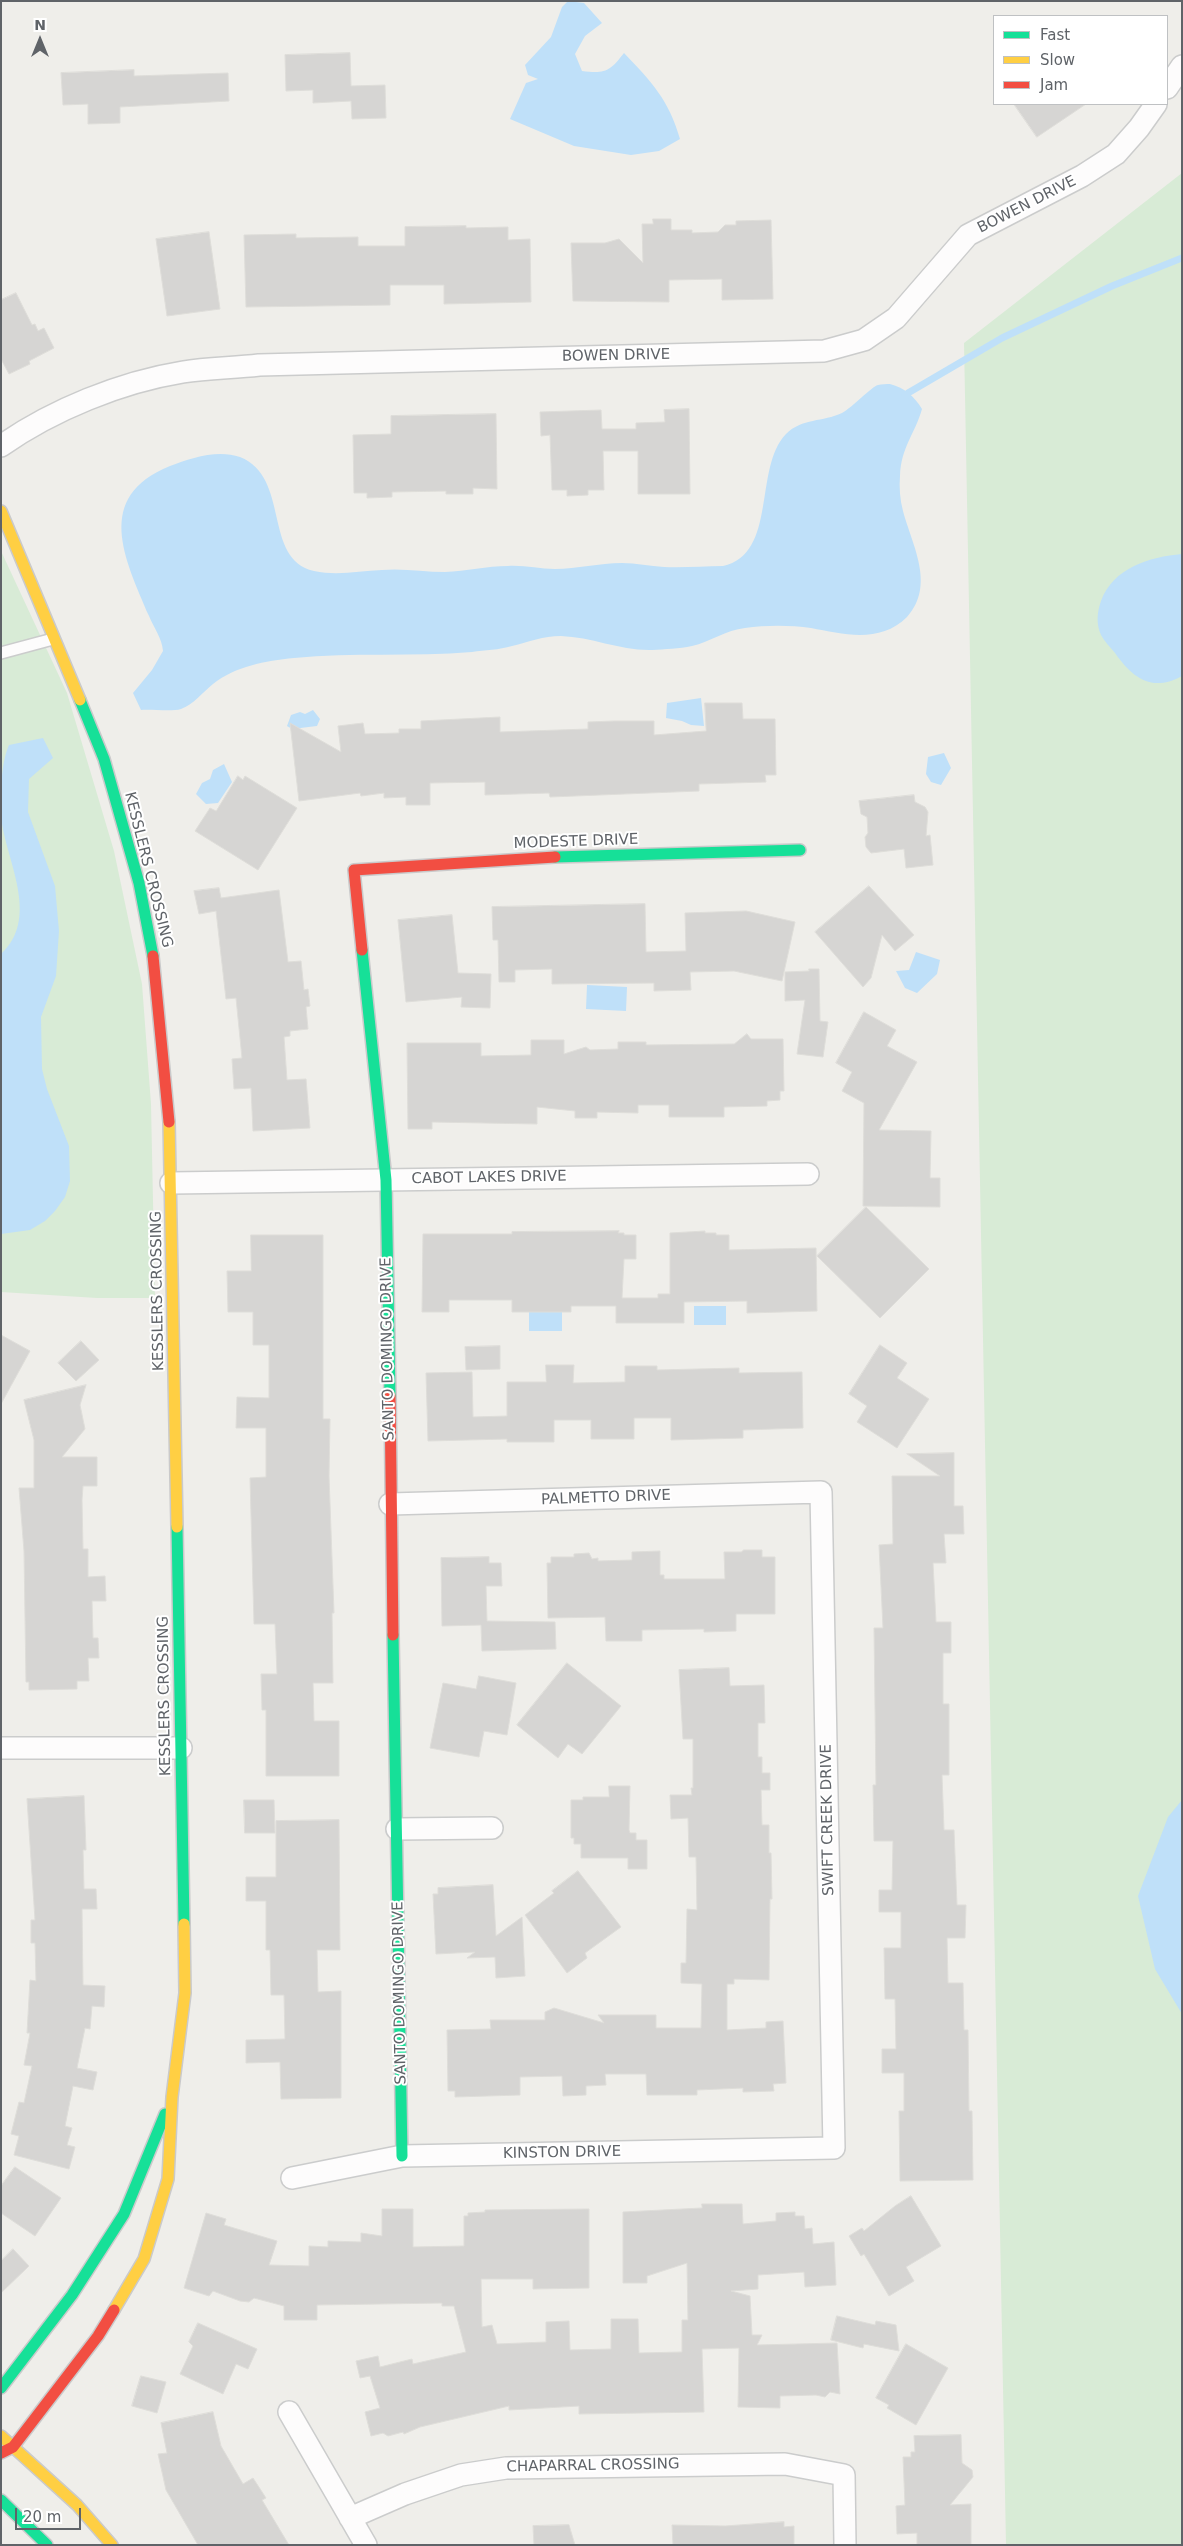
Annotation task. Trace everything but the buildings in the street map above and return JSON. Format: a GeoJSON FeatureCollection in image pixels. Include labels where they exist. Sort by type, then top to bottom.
{"type":"FeatureCollection","features":[{"type":"Feature","properties":{"kind":"street"},"geometry":{"type":"LineString","coordinates":[[1168,87],[1182,66]]}},
{"type":"Feature","properties":{"kind":"street","name":"BOWEN DRIVE"},"geometry":{"type":"LineString","coordinates":[[1,446],[24,430],[99,394],[182,372],[259,365],[824,351],[864,340],[896,318],[968,235],[1082,176],[1116,154],[1139,128],[1155,105]]}},
{"type":"Feature","properties":{"kind":"street","name":"KESSLERS CROSSING"},"geometry":{"type":"LineString","coordinates":[[1,511],[104,759],[139,883],[155,964],[168,1098],[171,1184],[184,1992],[172,2097],[168,2179],[144,2259],[98,2336],[13,2447],[1,2453]]}},
{"type":"Feature","properties":{"kind":"street","name":"MODESTE DRIVE"},"geometry":{"type":"LineString","coordinates":[[354,870],[504,859],[800,850]]}},
{"type":"Feature","properties":{"kind":"street","name":"SANTO DOMINGO DRIVE"},"geometry":{"type":"LineString","coordinates":[[354,870],[386,1180],[402,2156]]}},
{"type":"Feature","properties":{"kind":"street","name":"CABOT LAKES DRIVE"},"geometry":{"type":"LineString","coordinates":[[171,1184],[808,1174]]}},
{"type":"Feature","properties":{"kind":"street","name":"PALMETTO DRIVE"},"geometry":{"type":"LineString","coordinates":[[390,1504],[821,1492]]}},
{"type":"Feature","properties":{"kind":"street","name":"SWIFT CREEK DRIVE"},"geometry":{"type":"LineString","coordinates":[[821,1492],[834,2148]]}},
{"type":"Feature","properties":{"kind":"street"},"geometry":{"type":"LineString","coordinates":[[1,1748],[181,1748]]}},
{"type":"Feature","properties":{"kind":"street"},"geometry":{"type":"LineString","coordinates":[[397,1829],[492,1828]]}},
{"type":"Feature","properties":{"kind":"street","name":"KESSLERS CROSSING"},"geometry":{"type":"LineString","coordinates":[[1,2388],[72,2295],[124,2214],[172,2097]]}},
{"type":"Feature","properties":{"kind":"street","name":"KINSTON DRIVE"},"geometry":{"type":"LineString","coordinates":[[292,2178],[402,2156],[834,2148]]}},
{"type":"Feature","properties":{"kind":"street"},"geometry":{"type":"LineString","coordinates":[[289,2412],[366,2545]]}},
{"type":"Feature","properties":{"kind":"street"},"geometry":{"type":"LineString","coordinates":[[1,2436],[77,2505],[112,2545]]}},
{"type":"Feature","properties":{"kind":"street","name":"CHAPARRAL CROSSING"},"geometry":{"type":"LineString","coordinates":[[350,2518],[405,2494],[453,2478],[506,2468],[786,2464],[844,2475],[845,2545]]}},
{"type":"Feature","properties":{"kind":"street"},"geometry":{"type":"LineString","coordinates":[[1,2500],[47,2545]]}},
{"type":"Feature","properties":{"kind":"lane"},"geometry":{"type":"LineString","coordinates":[[1,653],[53,639]]}},
{"type":"Feature","properties":{"kind":"green space"},"geometry":{"type":"Polygon","coordinates":[[[1182,173],[1182,2545],[1006,2545],[964,343],[1182,173]]]}},
{"type":"Feature","properties":{"kind":"green space"},"geometry":{"type":"Polygon","coordinates":[[[1,551],[67,693],[114,851],[142,984],[151,1104],[155,1298],[97,1298],[1,1292],[1,551]]]}},
{"type":"Feature","properties":{"kind":"water"},"geometry":{"type":"Polygon","coordinates":[[[568,1],[584,3],[602,23],[585,36],[575,54],[582,71],[597,72],[607,70],[624,53],[643,73],[665,102],[676,125],[680,139],[659,151],[631,155],[574,146],[510,119],[526,83],[538,79],[528,75],[525,65],[551,37],[562,7],[568,1]]]}},
{"type":"Feature","properties":{"kind":"water"},"geometry":{"type":"Polygon","coordinates":[[[890,384],[909,393],[922,409],[903,457],[900,485],[902,507],[916,551],[921,578],[920,592],[916,605],[907,617],[885,631],[861,635],[803,627],[761,626],[731,631],[692,646],[652,650],[640,650],[573,637],[554,636],[502,648],[472,652],[316,656],[283,659],[251,665],[222,678],[190,705],[177,710],[141,710],[133,693],[152,670],[163,651],[159,637],[131,573],[122,531],[123,512],[131,494],[146,479],[170,466],[204,455],[223,454],[240,457],[256,467],[266,482],[281,535],[288,551],[298,563],[314,571],[340,573],[398,569],[445,572],[500,566],[555,569],[622,563],[659,567],[723,566],[740,558],[751,545],[763,508],[770,467],[776,449],[786,434],[799,425],[842,413],[878,385],[890,384]]]}},
{"type":"Feature","properties":{"kind":"water"},"geometry":{"type":"Polygon","coordinates":[[[1182,554],[1182,676],[1171,681],[1152,683],[1143,680],[1128,669],[1104,640],[1098,627],[1099,609],[1107,590],[1123,572],[1145,561],[1182,554]]]}},
{"type":"Feature","properties":{"kind":"water"},"geometry":{"type":"Polygon","coordinates":[[[701,698],[704,726],[691,725],[666,718],[667,703],[701,698]]]}},
{"type":"Feature","properties":{"kind":"water"},"geometry":{"type":"Polygon","coordinates":[[[313,710],[320,719],[317,726],[292,729],[287,726],[291,715],[300,712],[305,714],[313,710]]]}},
{"type":"Feature","properties":{"kind":"water"},"geometry":{"type":"Polygon","coordinates":[[[43,738],[53,758],[29,779],[28,812],[55,886],[59,931],[56,976],[41,1017],[42,1069],[47,1089],[69,1146],[70,1181],[65,1197],[45,1221],[30,1230],[1,1234],[1,954],[12,940],[18,925],[20,909],[15,874],[2,824],[1,784],[9,745],[43,738]]]}},
{"type":"Feature","properties":{"kind":"water"},"geometry":{"type":"Polygon","coordinates":[[[944,753],[951,768],[941,785],[931,782],[926,774],[928,757],[944,753]]]}},
{"type":"Feature","properties":{"kind":"water"},"geometry":{"type":"Polygon","coordinates":[[[224,764],[232,782],[218,803],[206,804],[196,794],[202,783],[210,779],[213,770],[224,764]]]}},
{"type":"Feature","properties":{"kind":"water"},"geometry":{"type":"Polygon","coordinates":[[[916,952],[940,960],[937,974],[917,993],[905,988],[896,971],[909,970],[916,952]]]}},
{"type":"Feature","properties":{"kind":"water"},"geometry":{"type":"Polygon","coordinates":[[[587,985],[627,987],[626,1011],[586,1009],[587,985]]]}},
{"type":"Feature","properties":{"kind":"water"},"geometry":{"type":"Polygon","coordinates":[[[694,1306],[726,1306],[726,1325],[694,1325],[694,1306]]]}},
{"type":"Feature","properties":{"kind":"water"},"geometry":{"type":"Polygon","coordinates":[[[529,1312],[562,1312],[562,1331],[529,1331],[529,1312]]]}},
{"type":"Feature","properties":{"kind":"water"},"geometry":{"type":"Polygon","coordinates":[[[1182,1800],[1182,2014],[1155,1969],[1138,1896],[1168,1817],[1182,1800]]]}},
{"type":"Feature","properties":{"kind":"waterway"},"geometry":{"type":"LineString","coordinates":[[902,400],[908,393],[1002,338],[1112,286],[1182,258]]}},
{"type":"Feature","properties":{"kind":"traffic: fast"},"geometry":{"type":"LineString","coordinates":[[80,700],[104,759],[139,883],[153,956]]}},
{"type":"Feature","properties":{"kind":"traffic: fast"},"geometry":{"type":"LineString","coordinates":[[555,857],[800,850]]}},
{"type":"Feature","properties":{"kind":"traffic: fast"},"geometry":{"type":"LineString","coordinates":[[362,950],[386,1180],[390,1396]]}},
{"type":"Feature","properties":{"kind":"traffic: fast"},"geometry":{"type":"LineString","coordinates":[[177,1527],[184,1924]]}},
{"type":"Feature","properties":{"kind":"traffic: fast"},"geometry":{"type":"LineString","coordinates":[[393,1635],[402,2156]]}},
{"type":"Feature","properties":{"kind":"traffic: fast"},"geometry":{"type":"LineString","coordinates":[[1,2388],[72,2295],[124,2214],[165,2114]]}},
{"type":"Feature","properties":{"kind":"traffic: fast"},"geometry":{"type":"LineString","coordinates":[[1,2500],[47,2545]]}},
{"type":"Feature","properties":{"kind":"traffic: slow"},"geometry":{"type":"LineString","coordinates":[[1,511],[80,700]]}},
{"type":"Feature","properties":{"kind":"traffic: slow"},"geometry":{"type":"LineString","coordinates":[[169,1122],[177,1527]]}},
{"type":"Feature","properties":{"kind":"traffic: slow"},"geometry":{"type":"LineString","coordinates":[[114,2310],[144,2259],[168,2179],[172,2097],[185,1993],[184,1924]]}},
{"type":"Feature","properties":{"kind":"traffic: slow"},"geometry":{"type":"LineString","coordinates":[[1,2436],[77,2505],[112,2545]]}},
{"type":"Feature","properties":{"kind":"traffic: jam"},"geometry":{"type":"LineString","coordinates":[[362,950],[354,870],[555,857]]}},
{"type":"Feature","properties":{"kind":"traffic: jam"},"geometry":{"type":"LineString","coordinates":[[153,956],[169,1122]]}},
{"type":"Feature","properties":{"kind":"traffic: jam"},"geometry":{"type":"LineString","coordinates":[[390,1396],[393,1635]]}},
{"type":"Feature","properties":{"kind":"traffic: jam"},"geometry":{"type":"LineString","coordinates":[[1,2453],[13,2447],[98,2336],[114,2310]]}}]}
